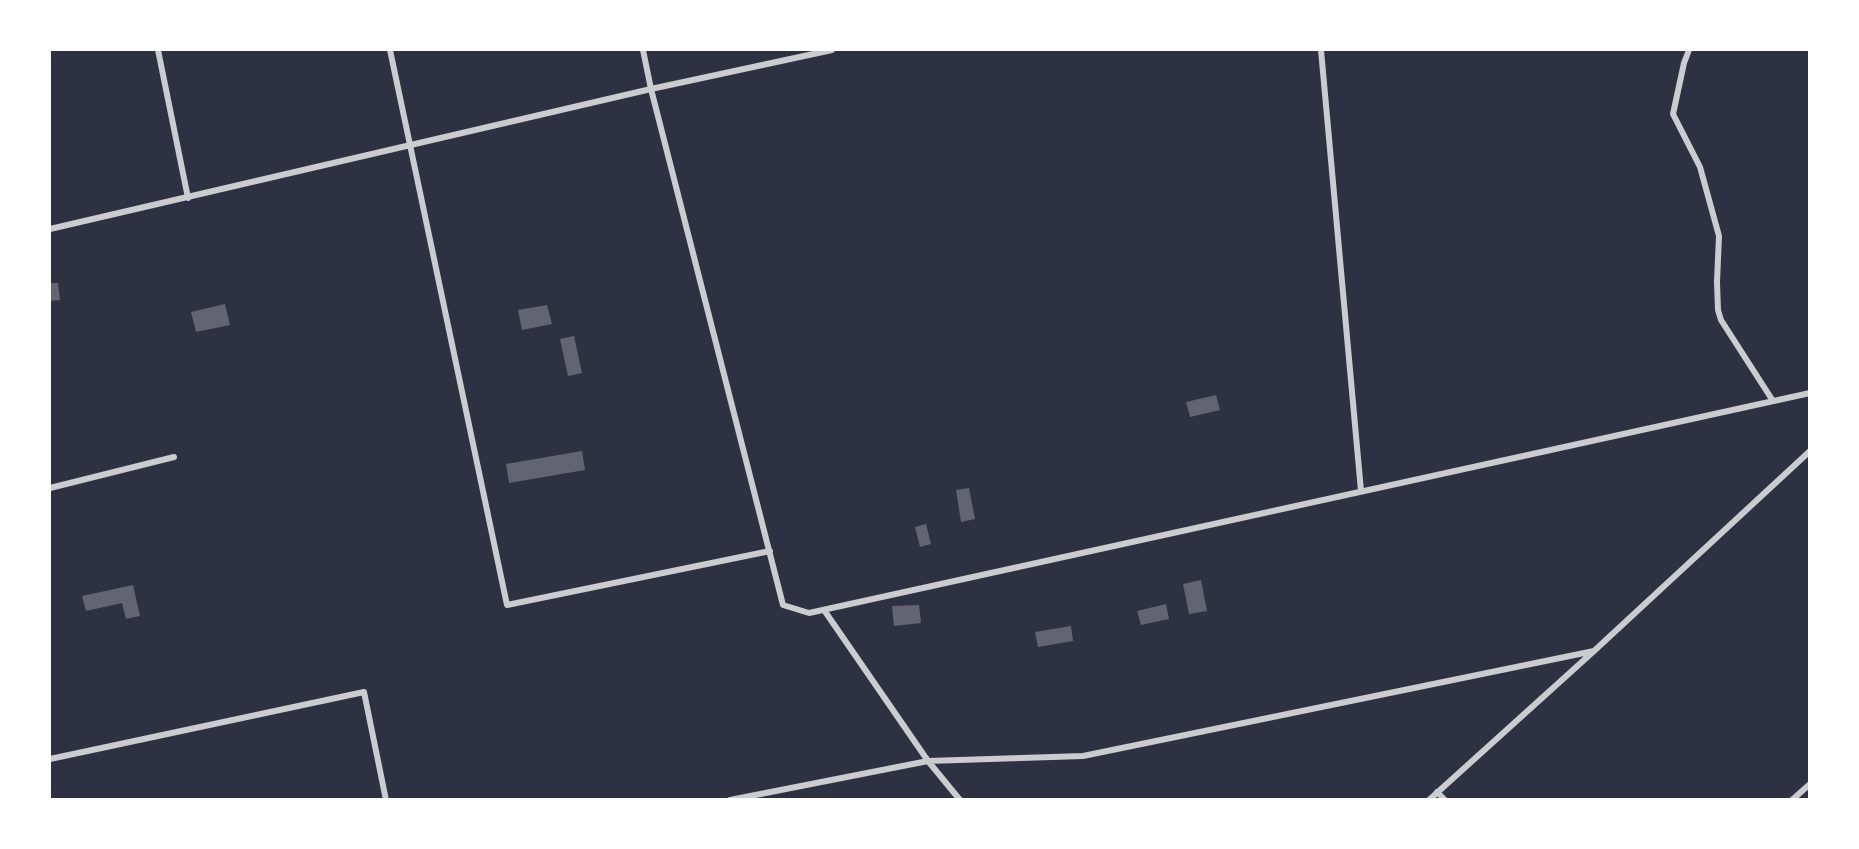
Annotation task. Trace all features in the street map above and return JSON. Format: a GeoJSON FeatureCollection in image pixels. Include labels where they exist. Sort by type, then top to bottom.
{"type":"FeatureCollection","features":[{"type":"Feature","properties":{"kind":"street"},"geometry":{"type":"LineString","coordinates":[[158,50],[188,198]]}},
{"type":"Feature","properties":{"kind":"street"},"geometry":{"type":"LineString","coordinates":[[390,50],[507,605],[770,551]]}},
{"type":"Feature","properties":{"kind":"street"},"geometry":{"type":"LineString","coordinates":[[642,50],[783,605],[809,613],[1809,393]]}},
{"type":"Feature","properties":{"kind":"street"},"geometry":{"type":"LineString","coordinates":[[50,229],[651,89],[832,50]]}},
{"type":"Feature","properties":{"kind":"street"},"geometry":{"type":"LineString","coordinates":[[1321,50],[1361,491]]}},
{"type":"Feature","properties":{"kind":"street"},"geometry":{"type":"LineString","coordinates":[[1689,50],[1673,114],[1700,167],[1719,236],[1718,310],[1721,320],[1773,401]]}},
{"type":"Feature","properties":{"kind":"street"},"geometry":{"type":"LineString","coordinates":[[1429,800],[1594,651],[1809,451]]}},
{"type":"Feature","properties":{"kind":"street"},"geometry":{"type":"LineString","coordinates":[[50,488],[174,457]]}},
{"type":"Feature","properties":{"kind":"street"},"geometry":{"type":"LineString","coordinates":[[824,610],[928,761],[960,800]]}},
{"type":"Feature","properties":{"kind":"street"},"geometry":{"type":"LineString","coordinates":[[730,800],[928,761],[1083,756],[1594,651]]}},
{"type":"Feature","properties":{"kind":"street"},"geometry":{"type":"LineString","coordinates":[[50,759],[364,692],[386,800]]}},
{"type":"Feature","properties":{"kind":"street"},"geometry":{"type":"LineString","coordinates":[[1792,800],[1809,784]]}},
{"type":"Feature","properties":{"kind":"street"},"geometry":{"type":"LineString","coordinates":[[1437,792],[1444,800]]}},
{"type":"Feature","properties":{"kind":"building"},"geometry":{"type":"Polygon","coordinates":[[[50,283],[58,283],[60,300],[50,301],[50,283]]]}},
{"type":"Feature","properties":{"kind":"building"},"geometry":{"type":"Polygon","coordinates":[[[225,304],[230,325],[196,332],[191,312],[225,304]]]}},
{"type":"Feature","properties":{"kind":"building"},"geometry":{"type":"Polygon","coordinates":[[[547,305],[552,324],[522,330],[518,310],[547,305]]]}},
{"type":"Feature","properties":{"kind":"building"},"geometry":{"type":"Polygon","coordinates":[[[574,336],[582,373],[568,376],[560,339],[574,336]]]}},
{"type":"Feature","properties":{"kind":"building"},"geometry":{"type":"Polygon","coordinates":[[[1216,395],[1220,410],[1190,417],[1186,402],[1216,395]]]}},
{"type":"Feature","properties":{"kind":"building"},"geometry":{"type":"Polygon","coordinates":[[[582,451],[585,470],[509,483],[506,464],[582,451]]]}},
{"type":"Feature","properties":{"kind":"building"},"geometry":{"type":"Polygon","coordinates":[[[969,488],[975,519],[961,522],[956,490],[969,488]]]}},
{"type":"Feature","properties":{"kind":"building"},"geometry":{"type":"Polygon","coordinates":[[[926,524],[931,544],[920,547],[915,527],[926,524]]]}},
{"type":"Feature","properties":{"kind":"building"},"geometry":{"type":"Polygon","coordinates":[[[1201,580],[1207,611],[1189,614],[1183,584],[1201,580]]]}},
{"type":"Feature","properties":{"kind":"building"},"geometry":{"type":"Polygon","coordinates":[[[133,585],[140,616],[126,619],[122,603],[86,611],[82,596],[133,585]]]}},
{"type":"Feature","properties":{"kind":"building"},"geometry":{"type":"Polygon","coordinates":[[[1166,604],[1169,619],[1141,625],[1137,611],[1166,604]]]}},
{"type":"Feature","properties":{"kind":"building"},"geometry":{"type":"Polygon","coordinates":[[[919,605],[921,623],[894,626],[892,606],[919,605]]]}},
{"type":"Feature","properties":{"kind":"building"},"geometry":{"type":"Polygon","coordinates":[[[1071,626],[1073,641],[1038,647],[1035,632],[1071,626]]]}}]}
